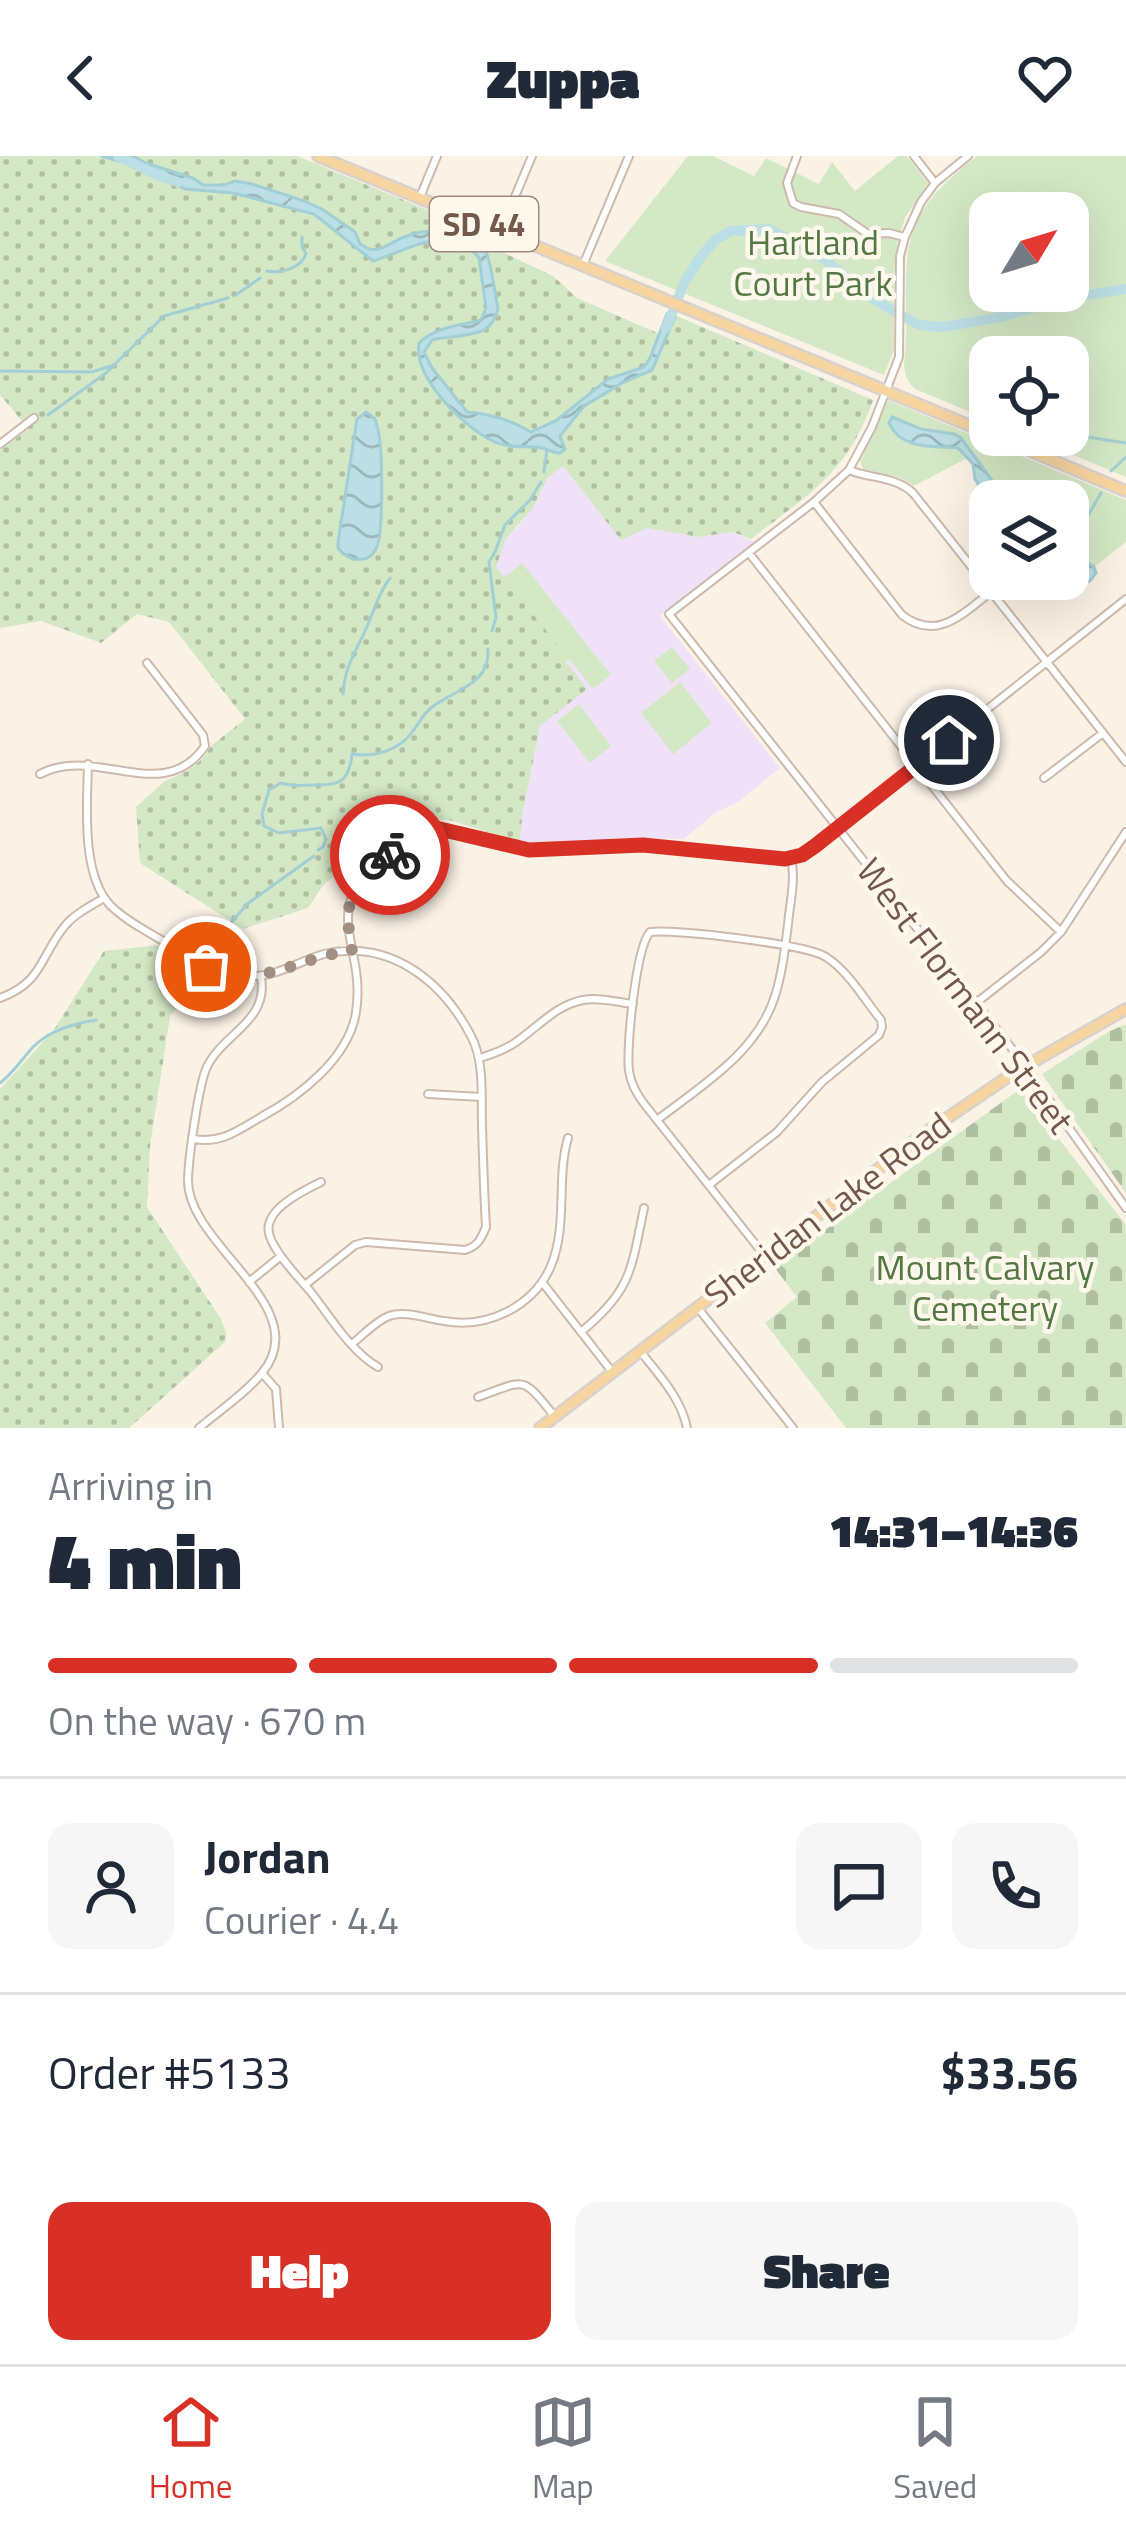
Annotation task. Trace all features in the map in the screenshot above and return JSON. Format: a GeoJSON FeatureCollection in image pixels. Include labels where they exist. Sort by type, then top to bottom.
{"type":"FeatureCollection","features":[{"type":"Feature","properties":{"kind":"main road","name":"SD 44"},"geometry":{"type":"LineString","coordinates":[[317,156],[337,160],[969,426]]}},
{"type":"Feature","properties":{"kind":"main road","name":"SD 44"},"geometry":{"type":"LineString","coordinates":[[1042,456],[1126,491]]}},
{"type":"Feature","properties":{"kind":"main road","name":"Sheridan Lake Road"},"geometry":{"type":"LineString","coordinates":[[540,1428],[925,1133],[1025,1066],[1126,1009]]}},
{"type":"Feature","properties":{"kind":"street"},"geometry":{"type":"LineString","coordinates":[[419,198],[436,156]]}},
{"type":"Feature","properties":{"kind":"street"},"geometry":{"type":"LineString","coordinates":[[501,231],[532,156]]}},
{"type":"Feature","properties":{"kind":"street"},"geometry":{"type":"LineString","coordinates":[[583,265],[629,156]]}},
{"type":"Feature","properties":{"kind":"street"},"geometry":{"type":"LineString","coordinates":[[797,156],[787,183],[794,203],[838,214],[868,234],[904,237]]}},
{"type":"Feature","properties":{"kind":"street"},"geometry":{"type":"LineString","coordinates":[[914,156],[935,183]]}},
{"type":"Feature","properties":{"kind":"street"},"geometry":{"type":"LineString","coordinates":[[968,156],[935,183],[904,237],[899,357],[866,442],[849,470],[748,553],[1007,881],[1060,932]]}},
{"type":"Feature","properties":{"kind":"street"},"geometry":{"type":"LineString","coordinates":[[0,444],[34,418]]}},
{"type":"Feature","properties":{"kind":"street"},"geometry":{"type":"LineString","coordinates":[[849,470],[904,484],[969,564]]}},
{"type":"Feature","properties":{"kind":"street"},"geometry":{"type":"LineString","coordinates":[[814,502],[902,615],[914,623],[939,626],[980,600]]}},
{"type":"Feature","properties":{"kind":"street","name":"West Flormann Street"},"geometry":{"type":"LineString","coordinates":[[748,553],[669,614],[1025,1066],[1126,1208]]}},
{"type":"Feature","properties":{"kind":"street"},"geometry":{"type":"LineString","coordinates":[[194,1139],[221,1140],[280,1107],[334,1058],[356,1012],[347,917],[351,898],[368,871],[421,836],[440,829],[529,850],[643,845],[791,858],[838,828],[1126,599]]}},
{"type":"Feature","properties":{"kind":"street"},"geometry":{"type":"LineString","coordinates":[[997,600],[1126,762]]}},
{"type":"Feature","properties":{"kind":"street"},"geometry":{"type":"LineString","coordinates":[[40,774],[59,766],[88,764],[142,775],[167,773],[200,753],[205,746],[202,733],[147,663]]}},
{"type":"Feature","properties":{"kind":"street"},"geometry":{"type":"LineString","coordinates":[[1044,778],[1103,733]]}},
{"type":"Feature","properties":{"kind":"street"},"geometry":{"type":"LineString","coordinates":[[88,764],[89,852],[96,883],[124,917],[223,973],[261,976],[326,954],[352,951],[392,957],[421,973],[472,1038],[481,1097],[486,1227],[474,1248],[366,1242],[355,1245],[305,1285]]}},
{"type":"Feature","properties":{"kind":"street"},"geometry":{"type":"LineString","coordinates":[[976,1003],[1060,932],[1126,832]]}},
{"type":"Feature","properties":{"kind":"street"},"geometry":{"type":"LineString","coordinates":[[657,1120],[730,1062],[753,1037],[773,1000],[785,945],[794,872],[791,858]]}},
{"type":"Feature","properties":{"kind":"street"},"geometry":{"type":"LineString","coordinates":[[0,998],[33,978],[62,928],[104,898]]}},
{"type":"Feature","properties":{"kind":"street"},"geometry":{"type":"LineString","coordinates":[[709,1185],[776,1132],[822,1082],[879,1036],[881,1020],[839,967],[817,952],[650,932],[642,942],[633,1004],[628,1070],[636,1093],[764,1256]]}},
{"type":"Feature","properties":{"kind":"street"},"geometry":{"type":"LineString","coordinates":[[199,1428],[262,1373],[273,1348],[268,1309],[199,1220],[190,1202],[188,1180],[208,1065],[256,1012],[263,990],[261,976]]}},
{"type":"Feature","properties":{"kind":"street"},"geometry":{"type":"LineString","coordinates":[[478,1058],[514,1044],[571,1003],[596,999],[633,1004]]}},
{"type":"Feature","properties":{"kind":"street"},"geometry":{"type":"LineString","coordinates":[[428,1094],[481,1097]]}},
{"type":"Feature","properties":{"kind":"street"},"geometry":{"type":"LineString","coordinates":[[352,1343],[388,1316],[476,1323],[508,1312],[526,1299],[542,1282],[556,1250],[562,1157],[568,1138]]}},
{"type":"Feature","properties":{"kind":"street"},"geometry":{"type":"LineString","coordinates":[[321,1182],[274,1214],[268,1233],[281,1256],[352,1343],[378,1367]]}},
{"type":"Feature","properties":{"kind":"street"},"geometry":{"type":"LineString","coordinates":[[581,1331],[623,1288],[644,1208]]}},
{"type":"Feature","properties":{"kind":"street"},"geometry":{"type":"LineString","coordinates":[[249,1282],[281,1256]]}},
{"type":"Feature","properties":{"kind":"street"},"geometry":{"type":"LineString","coordinates":[[542,1282],[613,1372]]}},
{"type":"Feature","properties":{"kind":"street"},"geometry":{"type":"LineString","coordinates":[[698,1307],[793,1428]]}},
{"type":"Feature","properties":{"kind":"street"},"geometry":{"type":"LineString","coordinates":[[640,1351],[674,1394],[687,1428]]}},
{"type":"Feature","properties":{"kind":"street"},"geometry":{"type":"LineString","coordinates":[[262,1373],[276,1389],[279,1428]]}},
{"type":"Feature","properties":{"kind":"street"},"geometry":{"type":"LineString","coordinates":[[478,1397],[511,1383],[526,1385],[555,1417]]}},
{"type":"Feature","properties":{"kind":"shaded area"},"geometry":{"type":"Polygon","coordinates":[[[563,465],[621,540],[647,528],[699,537],[733,532],[754,542],[660,616],[780,768],[684,839],[520,842],[540,726],[569,658],[495,567],[505,540],[523,521],[547,478],[563,465]]]}},
{"type":"Feature","properties":{"kind":"green space"},"geometry":{"type":"Polygon","coordinates":[[[0,156],[297,156],[486,234],[483,243],[553,276],[577,298],[662,335],[672,314],[873,400],[839,464],[751,539],[733,532],[699,537],[647,528],[621,540],[563,466],[547,478],[533,508],[505,540],[496,567],[570,659],[566,662],[587,689],[540,726],[520,842],[449,820],[415,825],[382,840],[324,884],[308,908],[243,929],[140,863],[136,807],[165,781],[202,759],[245,719],[169,622],[137,614],[101,643],[41,621],[0,628],[0,450],[29,429],[0,395],[0,156]]]}},
{"type":"Feature","properties":{"kind":"green space","name":"Hartland Court Park"},"geometry":{"type":"Polygon","coordinates":[[[688,156],[713,156],[754,176],[766,158],[819,184],[832,162],[855,191],[898,156],[907,156],[928,183],[905,218],[898,240],[894,350],[884,375],[605,261],[688,156]]]}},
{"type":"Feature","properties":{"kind":"green space"},"geometry":{"type":"Polygon","coordinates":[[[977,156],[1126,156],[1126,477],[1076,456],[1089,456],[1089,336],[969,336],[969,411],[910,383],[904,365],[908,255],[912,234],[933,197],[977,156]]]}},
{"type":"Feature","properties":{"kind":"green space"},"geometry":{"type":"Polygon","coordinates":[[[888,400],[969,434],[971,456],[914,486],[863,469],[860,461],[888,400]]]}},
{"type":"Feature","properties":{"kind":"green space"},"geometry":{"type":"Polygon","coordinates":[[[974,456],[1021,456],[1078,480],[991,480],[974,456]]]}},
{"type":"Feature","properties":{"kind":"green space"},"geometry":{"type":"Polygon","coordinates":[[[1089,484],[1126,500],[1126,542],[1094,567],[1089,563],[1089,484]]]}},
{"type":"Feature","properties":{"kind":"green space"},"geometry":{"type":"Polygon","coordinates":[[[522,563],[611,675],[593,689],[504,578],[522,563]]]}},
{"type":"Feature","properties":{"kind":"green space"},"geometry":{"type":"Polygon","coordinates":[[[672,647],[690,669],[672,683],[654,661],[672,647]]]}},
{"type":"Feature","properties":{"kind":"green space"},"geometry":{"type":"Polygon","coordinates":[[[680,682],[712,723],[673,754],[641,713],[680,682]]]}},
{"type":"Feature","properties":{"kind":"green space"},"geometry":{"type":"Polygon","coordinates":[[[579,704],[611,746],[590,763],[557,721],[579,704]]]}},
{"type":"Feature","properties":{"kind":"green space"},"geometry":{"type":"Polygon","coordinates":[[[158,945],[203,974],[170,1016],[150,1146],[147,1207],[221,1319],[225,1342],[129,1428],[0,1428],[0,1089],[53,1031],[104,951],[158,945]]]}},
{"type":"Feature","properties":{"kind":"green space"},"geometry":{"type":"Polygon","coordinates":[[[1126,1024],[1126,1193],[1042,1074],[1126,1024]]]}},
{"type":"Feature","properties":{"kind":"green space","name":"Mount Calvary Cemetery"},"geometry":{"type":"Polygon","coordinates":[[[1020,1089],[1126,1225],[1126,1428],[846,1428],[765,1323],[797,1297],[774,1267],[1020,1089]]]}},
{"type":"Feature","properties":{"kind":"water"},"geometry":{"type":"Polygon","coordinates":[[[101,156],[133,156],[203,185],[235,181],[304,201],[355,232],[360,244],[371,249],[424,232],[470,236],[485,250],[489,262],[498,307],[495,318],[482,331],[432,340],[424,352],[467,412],[500,418],[531,432],[557,420],[608,379],[644,367],[667,314],[675,317],[652,370],[584,406],[560,436],[565,449],[560,453],[501,444],[452,410],[431,384],[419,356],[419,343],[433,333],[481,320],[486,308],[479,258],[468,247],[455,241],[428,242],[373,261],[314,214],[233,193],[185,189],[145,168],[101,156]]]}},
{"type":"Feature","properties":{"kind":"water"},"geometry":{"type":"Polygon","coordinates":[[[366,412],[375,419],[379,436],[380,526],[376,549],[368,558],[357,559],[342,552],[338,542],[357,419],[366,412]]]}},
{"type":"Feature","properties":{"kind":"water"},"geometry":{"type":"Polygon","coordinates":[[[892,417],[921,429],[954,434],[992,480],[976,480],[973,464],[958,448],[910,442],[889,423],[892,417]]]}},
{"type":"Feature","properties":{"kind":"waterway"},"geometry":{"type":"LineString","coordinates":[[118,156],[178,182]]}},
{"type":"Feature","properties":{"kind":"waterway"},"geometry":{"type":"LineString","coordinates":[[666,328],[700,258],[715,240],[731,231],[769,229],[824,259],[871,298],[919,325],[942,327],[1001,317],[1062,299],[1126,289]]}},
{"type":"Feature","properties":{"kind":"waterway"},"geometry":{"type":"LineString","coordinates":[[267,271],[284,271],[300,263],[306,254],[302,237]]}},
{"type":"Feature","properties":{"kind":"waterway"},"geometry":{"type":"LineString","coordinates":[[236,295],[260,278]]}},
{"type":"Feature","properties":{"kind":"waterway"},"geometry":{"type":"LineString","coordinates":[[48,415],[106,373],[164,316],[228,298]]}},
{"type":"Feature","properties":{"kind":"waterway"},"geometry":{"type":"LineString","coordinates":[[0,371],[92,372],[111,366]]}},
{"type":"Feature","properties":{"kind":"waterway"},"geometry":{"type":"LineString","coordinates":[[1089,437],[1126,443]]}},
{"type":"Feature","properties":{"kind":"waterway"},"geometry":{"type":"LineString","coordinates":[[544,472],[547,450]]}},
{"type":"Feature","properties":{"kind":"waterway"},"geometry":{"type":"LineString","coordinates":[[1111,471],[1126,457]]}},
{"type":"Feature","properties":{"kind":"waterway"},"geometry":{"type":"LineString","coordinates":[[492,631],[496,618],[489,562],[505,525],[541,482]]}},
{"type":"Feature","properties":{"kind":"waterway"},"geometry":{"type":"LineString","coordinates":[[1089,514],[1101,493]]}},
{"type":"Feature","properties":{"kind":"waterway"},"geometry":{"type":"LineString","coordinates":[[343,694],[351,661],[390,578]]}},
{"type":"Feature","properties":{"kind":"waterway"},"geometry":{"type":"LineString","coordinates":[[318,850],[326,839],[321,828],[279,833],[264,826],[262,814],[269,790],[281,783],[335,783],[348,772],[352,754],[394,748],[431,708],[477,679],[488,649]]}},
{"type":"Feature","properties":{"kind":"waterway"},"geometry":{"type":"LineString","coordinates":[[212,955],[247,904],[314,856]]}},
{"type":"Feature","properties":{"kind":"waterway"},"geometry":{"type":"LineString","coordinates":[[176,1002],[199,976]]}},
{"type":"Feature","properties":{"kind":"waterway"},"geometry":{"type":"LineString","coordinates":[[0,1083],[47,1036],[96,1020]]}},
{"type":"Feature","properties":{"kind":"way so far"},"geometry":{"type":"LineString","coordinates":[[206,967],[261,976],[326,954],[352,951],[347,917],[354,889],[390,855]]}},
{"type":"Feature","properties":{"kind":"route"},"geometry":{"type":"LineString","coordinates":[[390,855],[421,836],[445,829],[529,850],[643,845],[791,858],[815,846],[949,740]]}}]}
